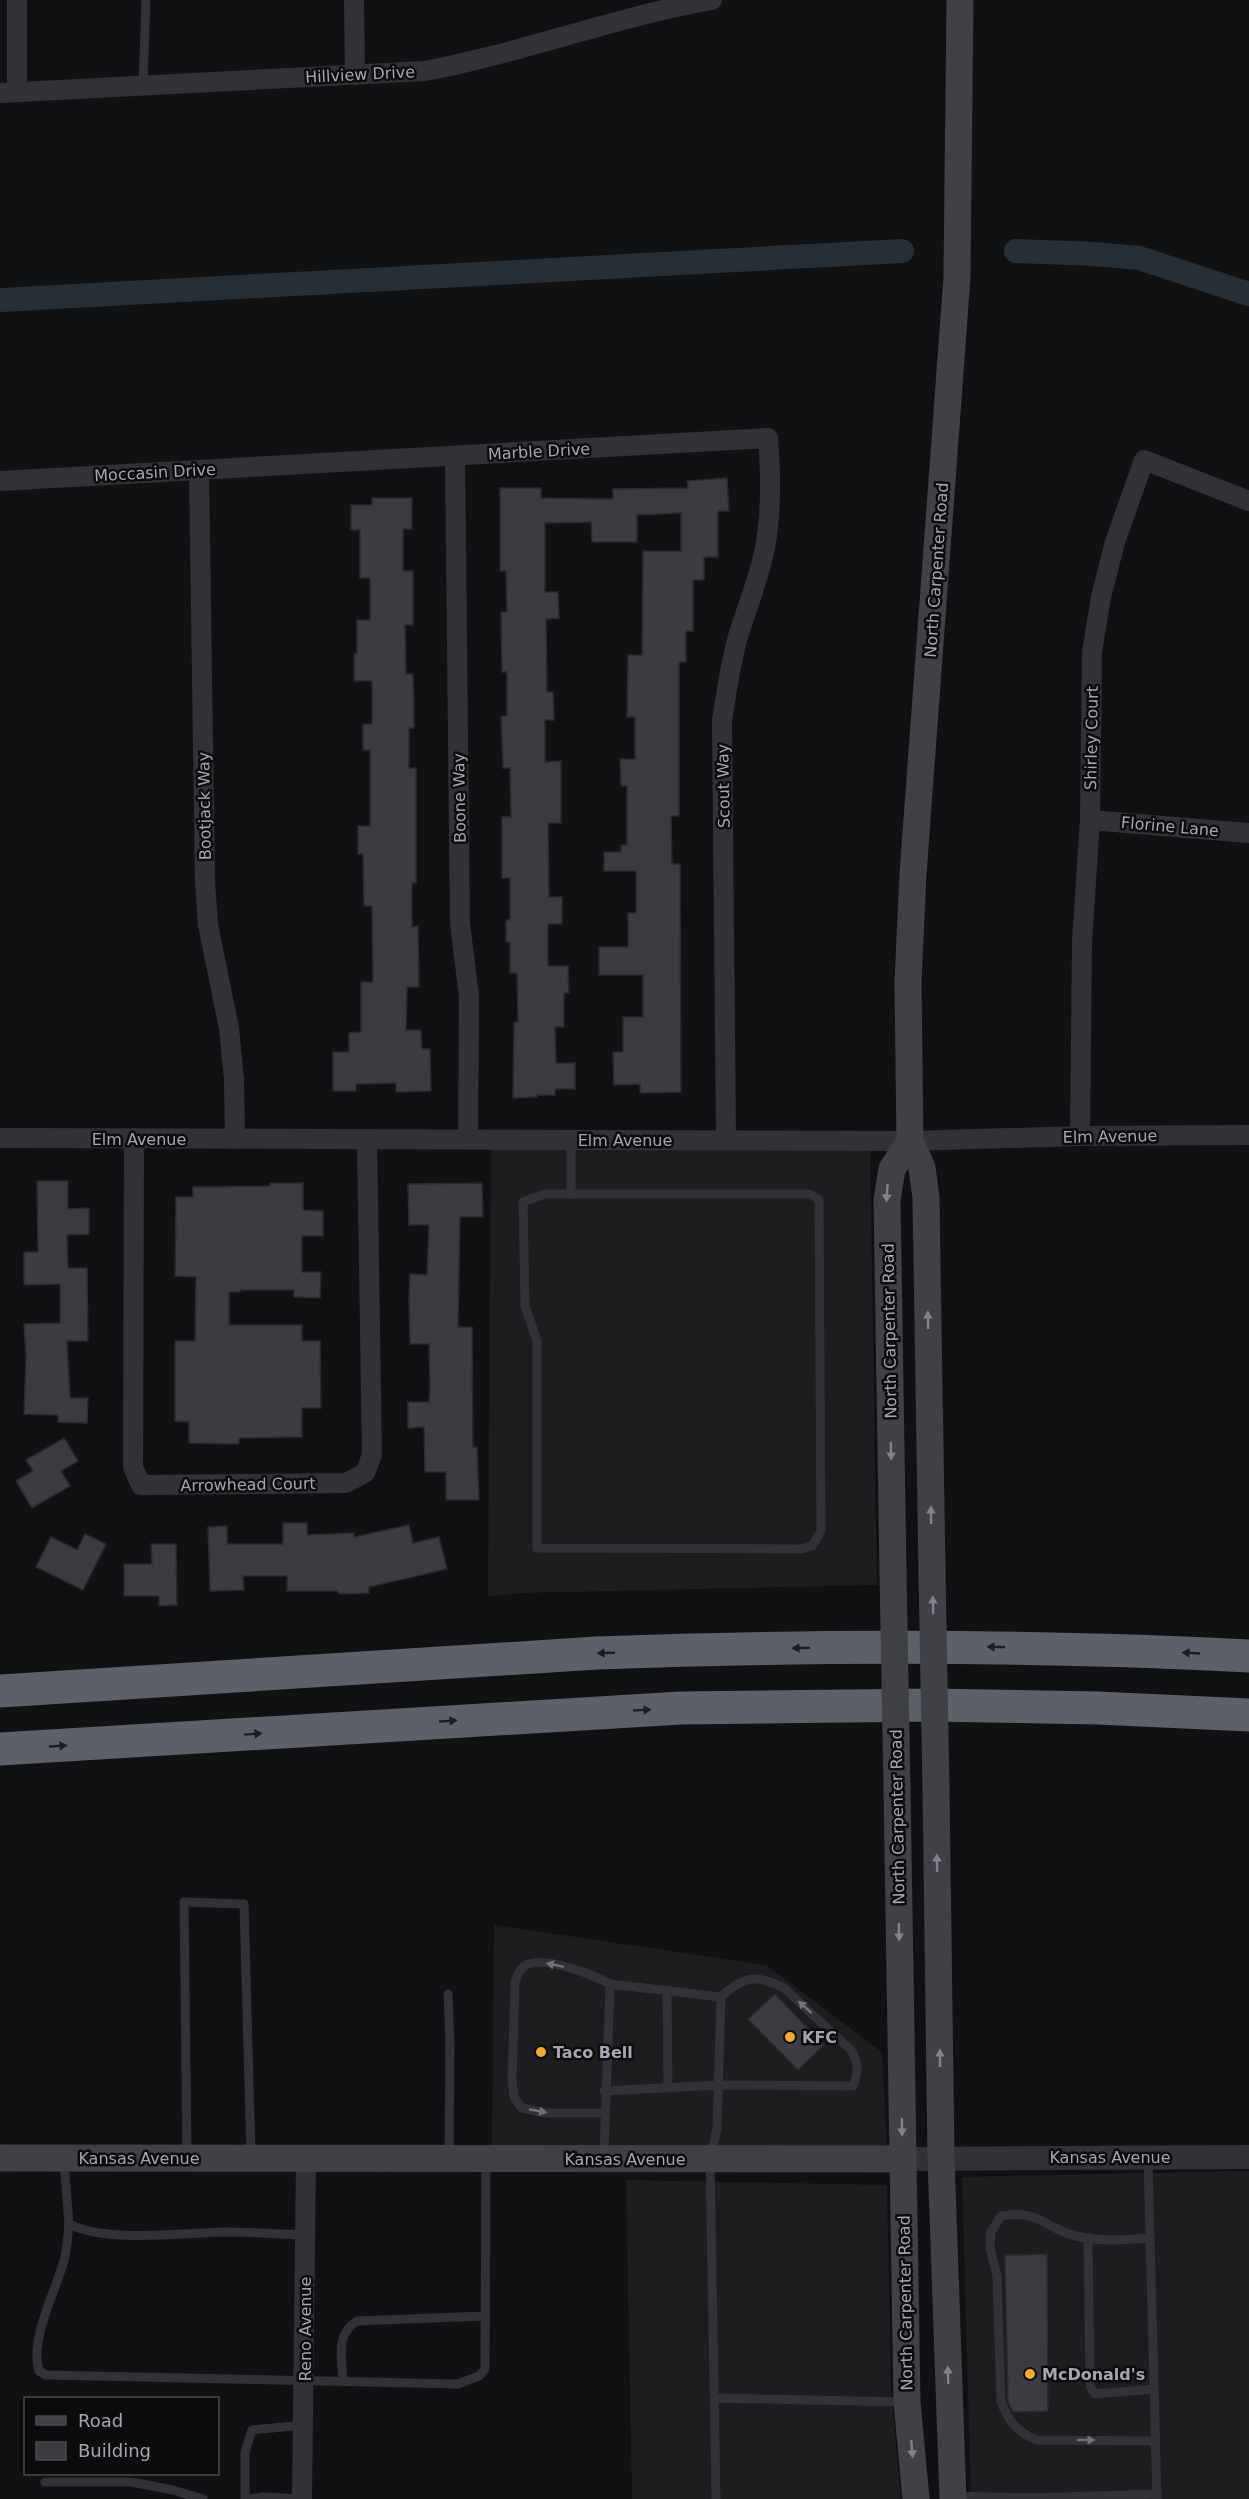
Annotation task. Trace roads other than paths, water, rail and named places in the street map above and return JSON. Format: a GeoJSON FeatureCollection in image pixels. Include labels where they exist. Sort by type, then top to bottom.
{"type":"FeatureCollection","features":[{"type":"Feature","properties":{"kind":"highway"},"geometry":{"type":"LineString","coordinates":[[0,1690],[597,1653],[681,1650],[1004,1647],[1249,1656]]}},
{"type":"Feature","properties":{"kind":"highway"},"geometry":{"type":"LineString","coordinates":[[0,1749],[598,1712],[752,1706],[1014,1706],[1249,1715]]}},
{"type":"Feature","properties":{"kind":"main road","name":"North Carpenter Road"},"geometry":{"type":"LineString","coordinates":[[953,2498],[941,2158],[926,1198],[922,1168],[910,1141],[908,982],[913,874],[957,277],[960,0]]}},
{"type":"Feature","properties":{"kind":"main road","name":"North Carpenter Road"},"geometry":{"type":"LineString","coordinates":[[910,1141],[892,1168],[886,1200],[907,2402],[916,2499]]}},
{"type":"Feature","properties":{"kind":"main road","name":"Kansas Avenue"},"geometry":{"type":"LineString","coordinates":[[0,2158],[903,2159]]}},
{"type":"Feature","properties":{"kind":"street"},"geometry":{"type":"LineString","coordinates":[[9,92],[16,0]]}},
{"type":"Feature","properties":{"kind":"street"},"geometry":{"type":"LineString","coordinates":[[354,0],[355,75]]}},
{"type":"Feature","properties":{"kind":"street","name":"Hillview Drive"},"geometry":{"type":"LineString","coordinates":[[9,92],[425,71],[471,63],[643,13],[712,0]]}},
{"type":"Feature","properties":{"kind":"street","name":"Marble Drive"},"geometry":{"type":"LineString","coordinates":[[309,464],[768,438]]}},
{"type":"Feature","properties":{"kind":"street","name":"Scout Way"},"geometry":{"type":"LineString","coordinates":[[726,1140],[722,721],[727,685],[738,640],[765,547],[770,499],[768,438]]}},
{"type":"Feature","properties":{"kind":"street","name":"Boone Way"},"geometry":{"type":"LineString","coordinates":[[455,456],[460,924],[469,996],[468,1139]]}},
{"type":"Feature","properties":{"kind":"street","name":"Shirley Court"},"geometry":{"type":"LineString","coordinates":[[1080,1136],[1082,942],[1090,820],[1092,652],[1101,597],[1115,542],[1144,460],[1249,501]]}},
{"type":"Feature","properties":{"kind":"street","name":"Moccasin Drive"},"geometry":{"type":"LineString","coordinates":[[0,481],[309,464]]}},
{"type":"Feature","properties":{"kind":"street","name":"Bootjack Way"},"geometry":{"type":"LineString","coordinates":[[199,470],[205,882],[208,925],[229,1028],[234,1080],[235,1139]]}},
{"type":"Feature","properties":{"kind":"street","name":"Florine Lane"},"geometry":{"type":"LineString","coordinates":[[1090,820],[1249,833]]}},
{"type":"Feature","properties":{"kind":"street","name":"Elm Avenue"},"geometry":{"type":"LineString","coordinates":[[0,1138],[910,1141],[1080,1136],[1249,1135]]}},
{"type":"Feature","properties":{"kind":"street","name":"Arrowhead Court"},"geometry":{"type":"LineString","coordinates":[[134,1138],[133,1467],[141,1485],[346,1483],[365,1473],[372,1455],[367,1139]]}},
{"type":"Feature","properties":{"kind":"street","name":"Kansas Avenue"},"geometry":{"type":"LineString","coordinates":[[903,2159],[1249,2157]]}},
{"type":"Feature","properties":{"kind":"street","name":"Reno Avenue"},"geometry":{"type":"LineString","coordinates":[[302,2499],[306,2158]]}},
{"type":"Feature","properties":{"kind":"lane"},"geometry":{"type":"LineString","coordinates":[[143,86],[146,0]]}},
{"type":"Feature","properties":{"kind":"lane"},"geometry":{"type":"LineString","coordinates":[[571,1139],[571,1194]]}},
{"type":"Feature","properties":{"kind":"lane"},"geometry":{"type":"LineString","coordinates":[[544,1194],[571,1194],[810,1194],[819,1200],[821,1531],[812,1546],[802,1549],[537,1548],[537,1341],[525,1306],[523,1202],[544,1194]]}},
{"type":"Feature","properties":{"kind":"lane"},"geometry":{"type":"LineString","coordinates":[[187,2158],[184,1902],[244,1904],[251,2158]]}},
{"type":"Feature","properties":{"kind":"lane"},"geometry":{"type":"LineString","coordinates":[[604,2113],[545,2113],[522,2108],[514,2097],[512,2081],[515,1982],[521,1969],[532,1963],[548,1963],[575,1970],[610,1984],[721,1997]]}},
{"type":"Feature","properties":{"kind":"lane"},"geometry":{"type":"LineString","coordinates":[[604,2091],[719,2085],[853,2086],[857,2077],[857,2063],[852,2051],[784,1988],[772,1982],[756,1978],[737,1982],[721,1997],[719,2085],[717,2128],[710,2159],[716,2499]]}},
{"type":"Feature","properties":{"kind":"lane"},"geometry":{"type":"LineString","coordinates":[[604,2159],[604,2091],[610,1984]]}},
{"type":"Feature","properties":{"kind":"lane"},"geometry":{"type":"LineString","coordinates":[[667,1992],[668,2088]]}},
{"type":"Feature","properties":{"kind":"lane"},"geometry":{"type":"LineString","coordinates":[[448,1994],[449,2158]]}},
{"type":"Feature","properties":{"kind":"lane"},"geometry":{"type":"LineString","coordinates":[[953,2498],[1157,2497],[1148,2157]]}},
{"type":"Feature","properties":{"kind":"lane"},"geometry":{"type":"LineString","coordinates":[[63,2158],[69,2224],[65,2256],[37,2345],[39,2371],[46,2375],[76,2376],[458,2384],[479,2376],[485,2369],[486,2158]]}},
{"type":"Feature","properties":{"kind":"lane"},"geometry":{"type":"LineString","coordinates":[[1150,2238],[1107,2241],[1088,2238],[1073,2235],[1043,2220],[1016,2213],[1001,2216],[991,2232],[990,2248],[997,2276],[1000,2402],[1008,2419],[1021,2434],[1037,2440],[1156,2441]]}},
{"type":"Feature","properties":{"kind":"lane"},"geometry":{"type":"LineString","coordinates":[[69,2224],[84,2231],[121,2234],[226,2232],[306,2235]]}},
{"type":"Feature","properties":{"kind":"lane"},"geometry":{"type":"LineString","coordinates":[[1088,2238],[1090,2386],[1095,2394],[1104,2395],[1154,2389]]}},
{"type":"Feature","properties":{"kind":"lane"},"geometry":{"type":"LineString","coordinates":[[343,2381],[341,2338],[346,2327],[357,2321],[485,2316]]}},
{"type":"Feature","properties":{"kind":"lane"},"geometry":{"type":"LineString","coordinates":[[715,2398],[907,2402]]}},
{"type":"Feature","properties":{"kind":"lane"},"geometry":{"type":"LineString","coordinates":[[302,2499],[264,2497],[247,2499],[245,2452],[252,2430],[304,2425]]}},
{"type":"Feature","properties":{"kind":"lane"},"geometry":{"type":"LineString","coordinates":[[45,2482],[131,2482],[173,2490],[203,2499]]}},
{"type":"Feature","properties":{"kind":"waterway"},"geometry":{"type":"LineString","coordinates":[[0,300],[902,251]]}},
{"type":"Feature","properties":{"kind":"waterway"},"geometry":{"type":"LineString","coordinates":[[1016,251],[1139,258],[1249,294]]}},
{"type":"Feature","properties":{"kind":"place","name":"KFC"},"geometry":{"type":"Point","coordinates":[790,2037]}},
{"type":"Feature","properties":{"kind":"place","name":"Taco Bell"},"geometry":{"type":"Point","coordinates":[541,2052]}},
{"type":"Feature","properties":{"kind":"place","name":"McDonald's"},"geometry":{"type":"Point","coordinates":[1030,2374]}}]}
